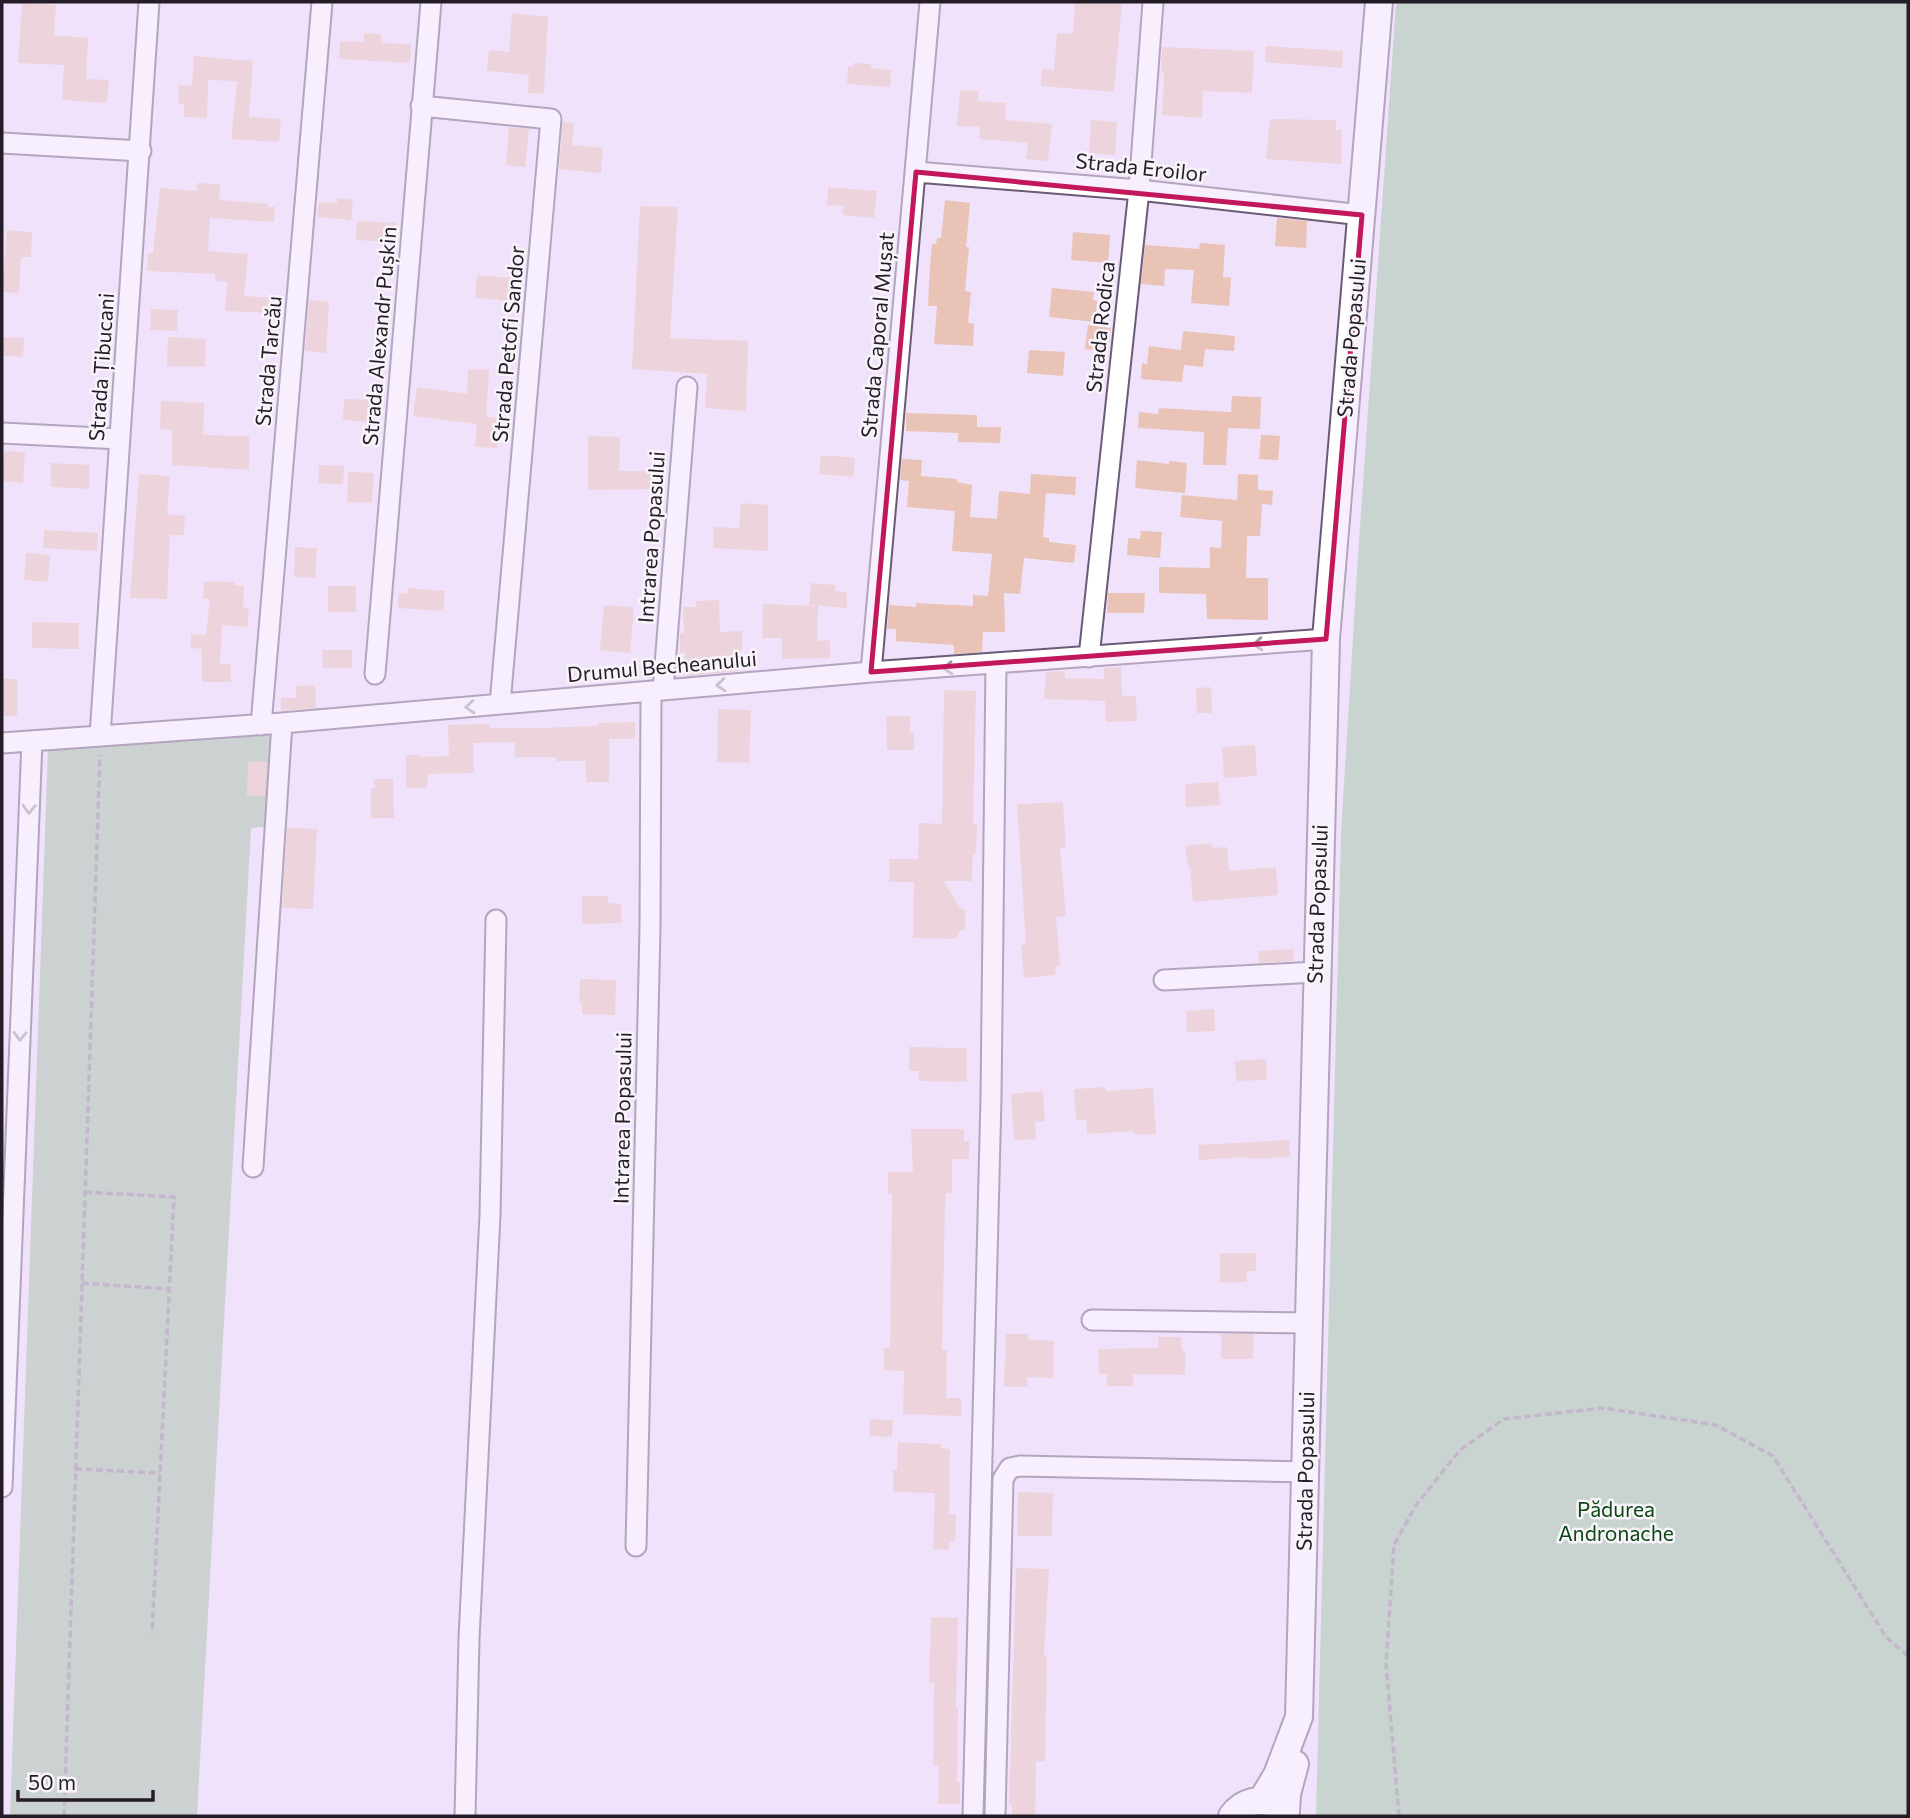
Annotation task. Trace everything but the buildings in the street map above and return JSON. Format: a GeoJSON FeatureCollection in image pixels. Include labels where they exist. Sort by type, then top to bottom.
{"type":"FeatureCollection","features":[{"type":"Feature","properties":{"kind":"street","name":"Strada Țibucani"},"geometry":{"type":"LineString","coordinates":[[100,736],[149,2]]}},
{"type":"Feature","properties":{"kind":"street","name":"Strada Tarcău"},"geometry":{"type":"LineString","coordinates":[[261,725],[322,2]]}},
{"type":"Feature","properties":{"kind":"street","name":"Strada Alexandr Pușkin"},"geometry":{"type":"LineString","coordinates":[[375,674],[431,2]]}},
{"type":"Feature","properties":{"kind":"street","name":"Strada Caporal Mușat"},"geometry":{"type":"LineString","coordinates":[[871,672],[930,2]]}},
{"type":"Feature","properties":{"kind":"street","name":"Strada Rodica"},"geometry":{"type":"LineString","coordinates":[[1089,657],[1139,190],[1153,2]]}},
{"type":"Feature","properties":{"kind":"street","name":"Strada Popasului"},"geometry":{"type":"LineString","coordinates":[[1262,1800],[1277,1775],[1299,1717],[1326,639],[1379,2]]}},
{"type":"Feature","properties":{"kind":"street","name":"Strada Petofi Sandor"},"geometry":{"type":"LineString","coordinates":[[421,106],[551,119],[500,704]]}},
{"type":"Feature","properties":{"kind":"street"},"geometry":{"type":"LineString","coordinates":[[2,143],[141,151]]}},
{"type":"Feature","properties":{"kind":"street","name":"Strada Eroilor"},"geometry":{"type":"LineString","coordinates":[[916,172],[1139,190],[1362,215]]}},
{"type":"Feature","properties":{"kind":"street","name":"Intrarea Popasului"},"geometry":{"type":"LineString","coordinates":[[636,1546],[657,691],[687,387]]}},
{"type":"Feature","properties":{"kind":"street"},"geometry":{"type":"LineString","coordinates":[[2,433],[120,439]]}},
{"type":"Feature","properties":{"kind":"street","name":"Drumul Becheanului"},"geometry":{"type":"LineString","coordinates":[[2,743],[261,725],[871,672],[1326,639]]}},
{"type":"Feature","properties":{"kind":"street"},"geometry":{"type":"LineString","coordinates":[[973,1816],[991,1098],[996,664]]}},
{"type":"Feature","properties":{"kind":"street"},"geometry":{"type":"LineString","coordinates":[[253,1167],[282,723]]}},
{"type":"Feature","properties":{"kind":"street"},"geometry":{"type":"LineString","coordinates":[[2,1487],[32,741]]}},
{"type":"Feature","properties":{"kind":"street"},"geometry":{"type":"LineString","coordinates":[[465,1816],[469,1639],[490,1215],[496,920]]}},
{"type":"Feature","properties":{"kind":"street"},"geometry":{"type":"LineString","coordinates":[[1164,980],[1316,972]]}},
{"type":"Feature","properties":{"kind":"street"},"geometry":{"type":"LineString","coordinates":[[1092,1320],[1309,1322]]}},
{"type":"Feature","properties":{"kind":"street"},"geometry":{"type":"LineString","coordinates":[[995,1816],[1003,1479],[1010,1468],[1020,1466],[1307,1472]]}},
{"type":"Feature","properties":{"kind":"street"},"geometry":{"type":"LineString","coordinates":[[1287,1814],[1287,1794],[1299,1746],[1299,1717]]}},
{"type":"Feature","properties":{"kind":"street"},"geometry":{"type":"LineString","coordinates":[[1232,1816],[1240,1807],[1262,1800],[1275,1803],[1287,1814]]}},
{"type":"Feature","properties":{"kind":"path"},"geometry":{"type":"LineString","coordinates":[[64,1816],[100,757]]}},
{"type":"Feature","properties":{"kind":"path"},"geometry":{"type":"LineString","coordinates":[[85,1192],[174,1197],[152,1633]]}},
{"type":"Feature","properties":{"kind":"path"},"geometry":{"type":"LineString","coordinates":[[82,1283],[169,1289]]}},
{"type":"Feature","properties":{"kind":"path"},"geometry":{"type":"LineString","coordinates":[[1399,1816],[1387,1664],[1394,1545],[1416,1505],[1460,1450],[1504,1419],[1603,1408],[1716,1424],[1773,1456],[1886,1637],[1908,1656]]}},
{"type":"Feature","properties":{"kind":"path"},"geometry":{"type":"LineString","coordinates":[[75,1469],[160,1473]]}},
{"type":"Feature","properties":{"kind":"highlighted area"},"geometry":{"type":"Polygon","coordinates":[[[916,172],[1362,215],[1326,639],[871,672],[916,172]]]}},
{"type":"Feature","properties":{"kind":"green space","name":"Pădurea Andronache"},"geometry":{"type":"Polygon","coordinates":[[[1396,2],[1908,2],[1908,1816],[1316,1816],[1341,834],[1396,2]]]}},
{"type":"Feature","properties":{"kind":"green space"},"geometry":{"type":"Polygon","coordinates":[[[281,726],[273,826],[251,828],[197,1816],[10,1816],[48,749],[281,726]]]}}]}
